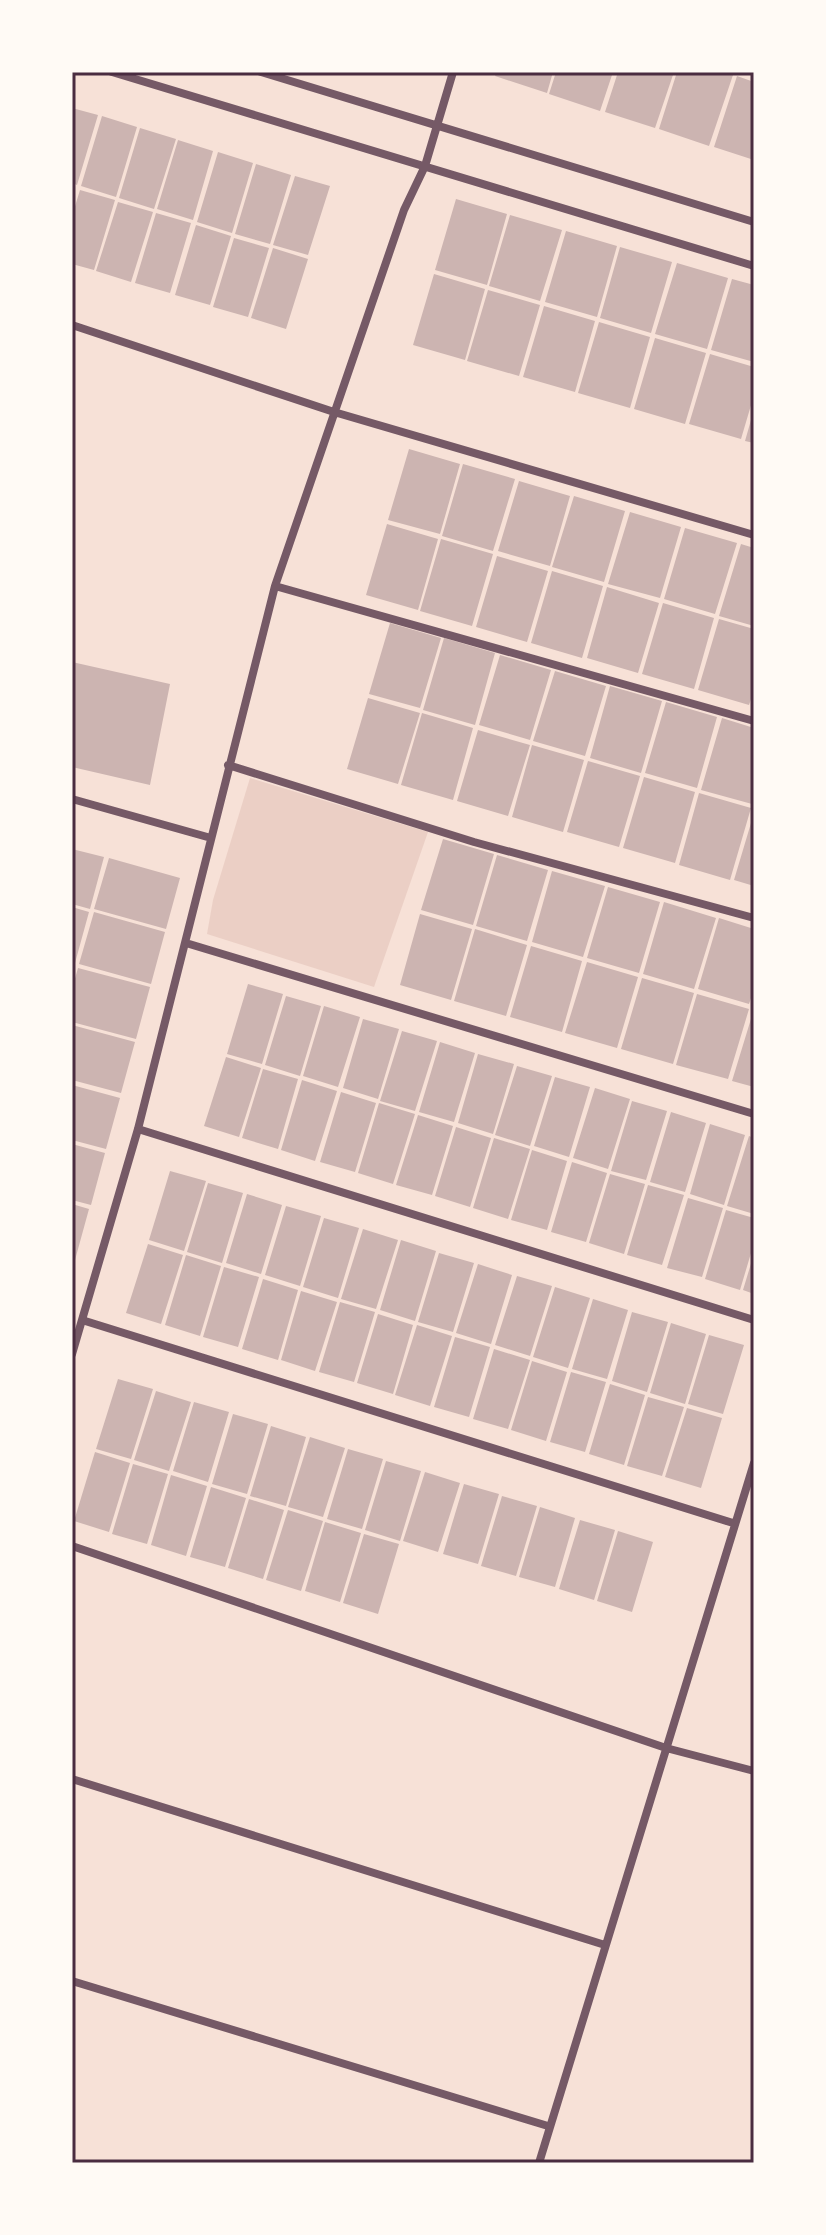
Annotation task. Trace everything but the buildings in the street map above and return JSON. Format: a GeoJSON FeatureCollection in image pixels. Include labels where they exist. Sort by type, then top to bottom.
{"type":"FeatureCollection","features":[{"type":"Feature","properties":{"kind":"street"},"geometry":{"type":"LineString","coordinates":[[112,72],[754,266]]}},
{"type":"Feature","properties":{"kind":"street"},"geometry":{"type":"LineString","coordinates":[[261,72],[754,222]]}},
{"type":"Feature","properties":{"kind":"street"},"geometry":{"type":"LineString","coordinates":[[72,1354],[138,1129],[275,586],[404,210],[425,166],[453,72]]}},
{"type":"Feature","properties":{"kind":"street"},"geometry":{"type":"LineString","coordinates":[[72,325],[334,412],[754,535]]}},
{"type":"Feature","properties":{"kind":"street"},"geometry":{"type":"LineString","coordinates":[[275,586],[754,721]]}},
{"type":"Feature","properties":{"kind":"street"},"geometry":{"type":"LineString","coordinates":[[228,765],[474,842],[754,918]]}},
{"type":"Feature","properties":{"kind":"street"},"geometry":{"type":"LineString","coordinates":[[72,799],[211,838]]}},
{"type":"Feature","properties":{"kind":"street"},"geometry":{"type":"LineString","coordinates":[[186,943],[754,1114]]}},
{"type":"Feature","properties":{"kind":"street"},"geometry":{"type":"LineString","coordinates":[[138,1129],[754,1320]]}},
{"type":"Feature","properties":{"kind":"street"},"geometry":{"type":"LineString","coordinates":[[82,1320],[733,1523]]}},
{"type":"Feature","properties":{"kind":"street"},"geometry":{"type":"LineString","coordinates":[[539,2163],[733,1523],[754,1463]]}},
{"type":"Feature","properties":{"kind":"street"},"geometry":{"type":"LineString","coordinates":[[72,1546],[666,1748],[754,1771]]}},
{"type":"Feature","properties":{"kind":"street"},"geometry":{"type":"LineString","coordinates":[[72,1779],[605,1945]]}},
{"type":"Feature","properties":{"kind":"street"},"geometry":{"type":"LineString","coordinates":[[72,1981],[548,2126]]}},
{"type":"Feature","properties":{"kind":"shaded area"},"geometry":{"type":"Polygon","coordinates":[[[250,778],[428,832],[374,987],[207,934],[213,900],[250,778]]]}}]}
